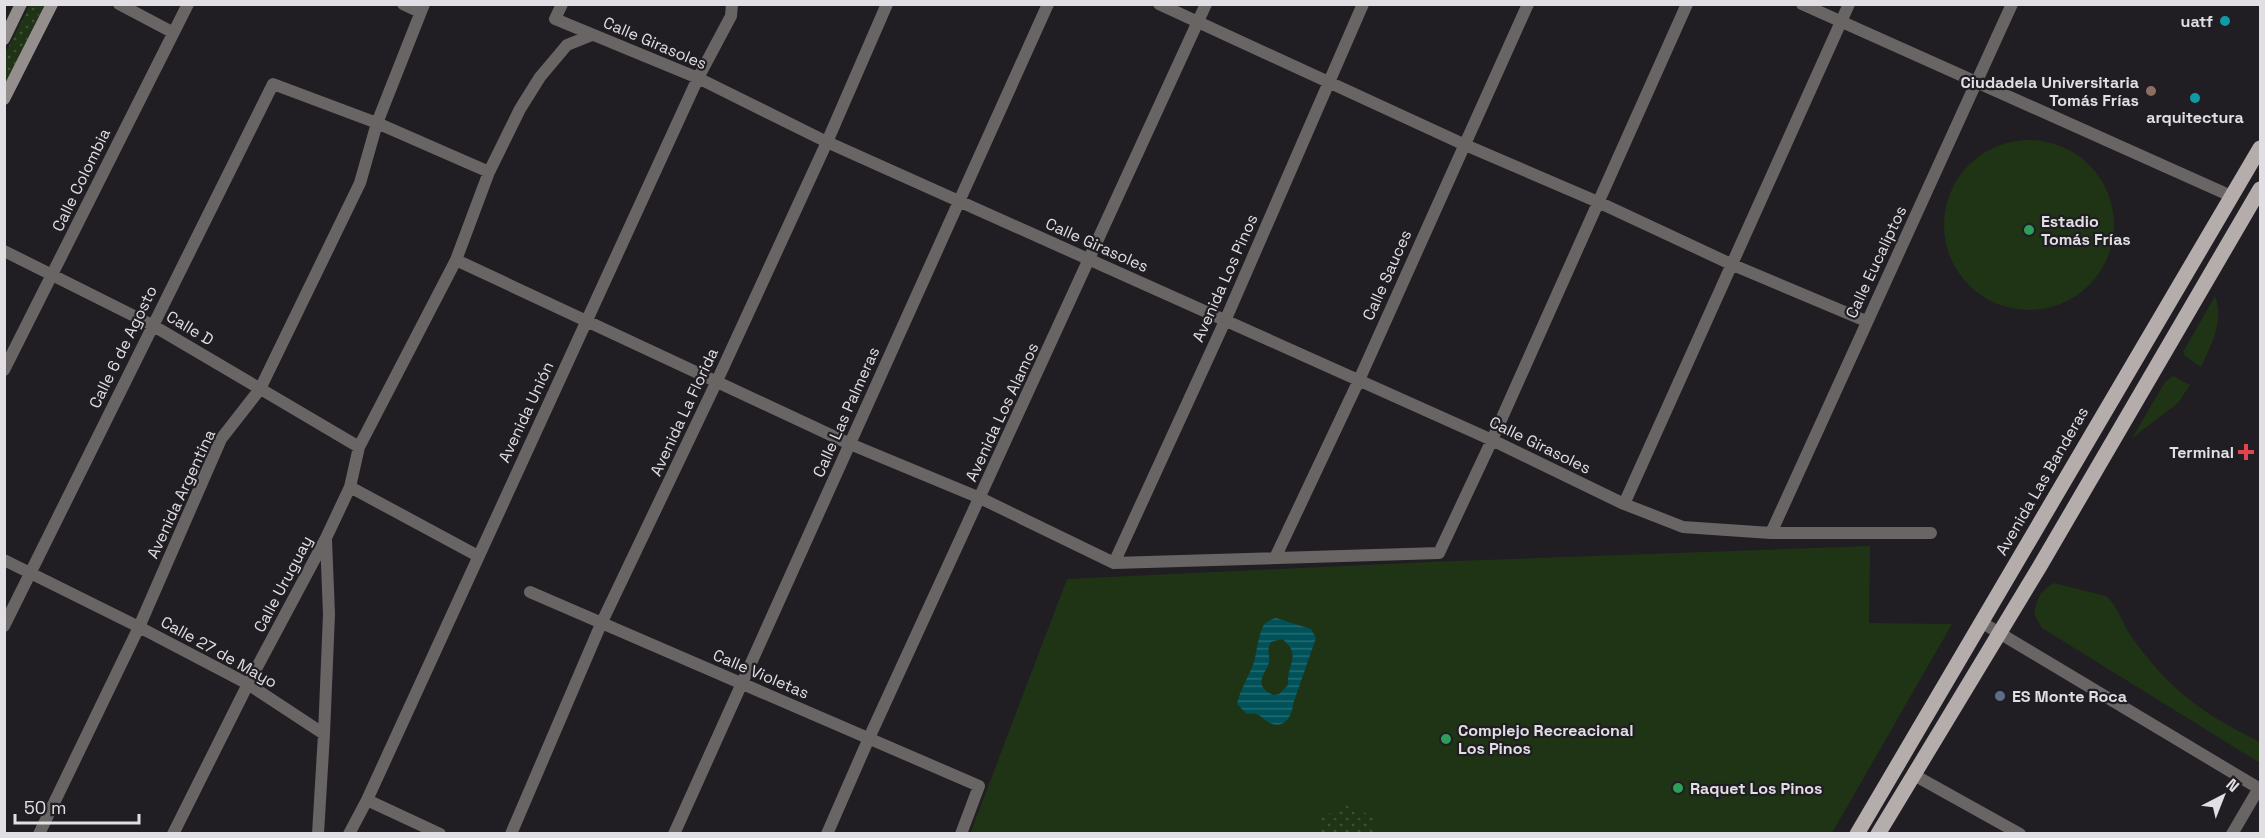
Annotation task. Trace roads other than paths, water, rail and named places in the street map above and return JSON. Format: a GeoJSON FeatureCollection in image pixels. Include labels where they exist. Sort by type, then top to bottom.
{"type":"FeatureCollection","features":[{"type":"Feature","properties":{"kind":"main road"},"geometry":{"type":"LineString","coordinates":[[4,39],[21,4]]}},
{"type":"Feature","properties":{"kind":"main road"},"geometry":{"type":"LineString","coordinates":[[4,99],[52,4]]}},
{"type":"Feature","properties":{"kind":"main road","name":"Avenida Las Banderas"},"geometry":{"type":"LineString","coordinates":[[1857,834],[2260,148]]}},
{"type":"Feature","properties":{"kind":"main road"},"geometry":{"type":"LineString","coordinates":[[1878,834],[2040,566],[2260,189]]}},
{"type":"Feature","properties":{"kind":"street"},"geometry":{"type":"LineString","coordinates":[[118,4],[172,32]]}},
{"type":"Feature","properties":{"kind":"street","name":"Calle Colombia"},"geometry":{"type":"LineString","coordinates":[[4,370],[188,4]]}},
{"type":"Feature","properties":{"kind":"street"},"geometry":{"type":"LineString","coordinates":[[403,4],[422,8]]}},
{"type":"Feature","properties":{"kind":"street","name":"Calle Girasoles"},"geometry":{"type":"LineString","coordinates":[[562,4],[555,20],[698,78],[827,142],[1492,440],[1624,504],[1683,526],[1771,533],[1931,533]]}},
{"type":"Feature","properties":{"kind":"street","name":"Avenida Unión"},"geometry":{"type":"LineString","coordinates":[[349,834],[367,800],[698,78],[731,16],[732,4]]}},
{"type":"Feature","properties":{"kind":"street","name":"Avenida La Florida"},"geometry":{"type":"LineString","coordinates":[[510,834],[601,624],[716,383],[827,142],[887,4]]}},
{"type":"Feature","properties":{"kind":"street","name":"Calle Las Palmeras"},"geometry":{"type":"LineString","coordinates":[[674,834],[1048,4]]}},
{"type":"Feature","properties":{"kind":"street"},"geometry":{"type":"LineString","coordinates":[[1159,4],[1463,144],[1598,202],[1733,265],[1866,321]]}},
{"type":"Feature","properties":{"kind":"street","name":"Avenida Los Alamos"},"geometry":{"type":"LineString","coordinates":[[827,834],[1206,4]]}},
{"type":"Feature","properties":{"kind":"street","name":"Avenida Los Pinos"},"geometry":{"type":"LineString","coordinates":[[1114,563],[1224,321],[1363,4]]}},
{"type":"Feature","properties":{"kind":"street","name":"Calle Sauces"},"geometry":{"type":"LineString","coordinates":[[1275,558],[1359,380],[1527,4]]}},
{"type":"Feature","properties":{"kind":"street"},"geometry":{"type":"LineString","coordinates":[[456,260],[850,444],[980,498],[1114,563],[1439,553],[1687,4]]}},
{"type":"Feature","properties":{"kind":"street"},"geometry":{"type":"LineString","coordinates":[[1802,4],[2230,196]]}},
{"type":"Feature","properties":{"kind":"street"},"geometry":{"type":"LineString","coordinates":[[1624,504],[1849,4]]}},
{"type":"Feature","properties":{"kind":"street","name":"Calle Eucaliptos"},"geometry":{"type":"LineString","coordinates":[[1771,533],[2012,4]]}},
{"type":"Feature","properties":{"kind":"street","name":"Avenida Argentina"},"geometry":{"type":"LineString","coordinates":[[39,834],[139,627],[221,440],[260,389],[360,183],[377,123],[422,8]]}},
{"type":"Feature","properties":{"kind":"street","name":"Calle Uruguay"},"geometry":{"type":"LineString","coordinates":[[174,834],[248,684],[350,488],[359,447],[456,260],[489,172],[520,109],[540,77],[567,45],[592,35]]}},
{"type":"Feature","properties":{"kind":"street","name":"Calle 6 de Agosto"},"geometry":{"type":"LineString","coordinates":[[4,626],[273,84],[377,123]]}},
{"type":"Feature","properties":{"kind":"street"},"geometry":{"type":"LineString","coordinates":[[377,123],[489,172]]}},
{"type":"Feature","properties":{"kind":"street","name":"Calle D"},"geometry":{"type":"LineString","coordinates":[[4,251],[152,325],[260,389]]}},
{"type":"Feature","properties":{"kind":"street"},"geometry":{"type":"LineString","coordinates":[[260,389],[359,447]]}},
{"type":"Feature","properties":{"kind":"street"},"geometry":{"type":"LineString","coordinates":[[350,488],[478,556]]}},
{"type":"Feature","properties":{"kind":"street"},"geometry":{"type":"LineString","coordinates":[[318,834],[329,614],[326,538]]}},
{"type":"Feature","properties":{"kind":"street","name":"Calle 27 de Mayo"},"geometry":{"type":"LineString","coordinates":[[4,560],[248,684],[324,734]]}},
{"type":"Feature","properties":{"kind":"street","name":"Calle Violetas"},"geometry":{"type":"LineString","coordinates":[[530,592],[979,786],[961,834]]}},
{"type":"Feature","properties":{"kind":"street"},"geometry":{"type":"LineString","coordinates":[[1981,622],[2260,788],[2232,834]]}},
{"type":"Feature","properties":{"kind":"street"},"geometry":{"type":"LineString","coordinates":[[1914,776],[2020,834]]}},
{"type":"Feature","properties":{"kind":"street"},"geometry":{"type":"LineString","coordinates":[[367,800],[440,834]]}},
{"type":"Feature","properties":{"kind":"water"},"geometry":{"type":"Polygon","coordinates":[[[1276,618],[1311,629],[1316,638],[1291,714],[1286,721],[1278,725],[1258,715],[1247,714],[1237,704],[1253,665],[1263,627],[1276,618]],[[1282,639],[1271,642],[1269,647],[1269,662],[1262,683],[1266,691],[1273,695],[1279,694],[1288,685],[1293,655],[1282,639]]]}},
{"type":"Feature","properties":{"kind":"place","name":"uatf"},"geometry":{"type":"Point","coordinates":[2225,21]}},
{"type":"Feature","properties":{"kind":"place","name":"Ciudadela Universitaria Tomás Frías"},"geometry":{"type":"Point","coordinates":[2151,91]}},
{"type":"Feature","properties":{"kind":"place","name":"arquitectura"},"geometry":{"type":"Point","coordinates":[2195,98]}},
{"type":"Feature","properties":{"kind":"place","name":"Estadio Tomás Frías"},"geometry":{"type":"Point","coordinates":[2029,230]}},
{"type":"Feature","properties":{"kind":"place","name":"Terminal"},"geometry":{"type":"Point","coordinates":[2246,452]}},
{"type":"Feature","properties":{"kind":"place","name":"ES Monte Roca"},"geometry":{"type":"Point","coordinates":[2000,696]}},
{"type":"Feature","properties":{"kind":"place","name":"Complejo Recreacional Los Pinos"},"geometry":{"type":"Point","coordinates":[1446,739]}},
{"type":"Feature","properties":{"kind":"place","name":"Raquet Los Pinos"},"geometry":{"type":"Point","coordinates":[1678,788]}}]}
